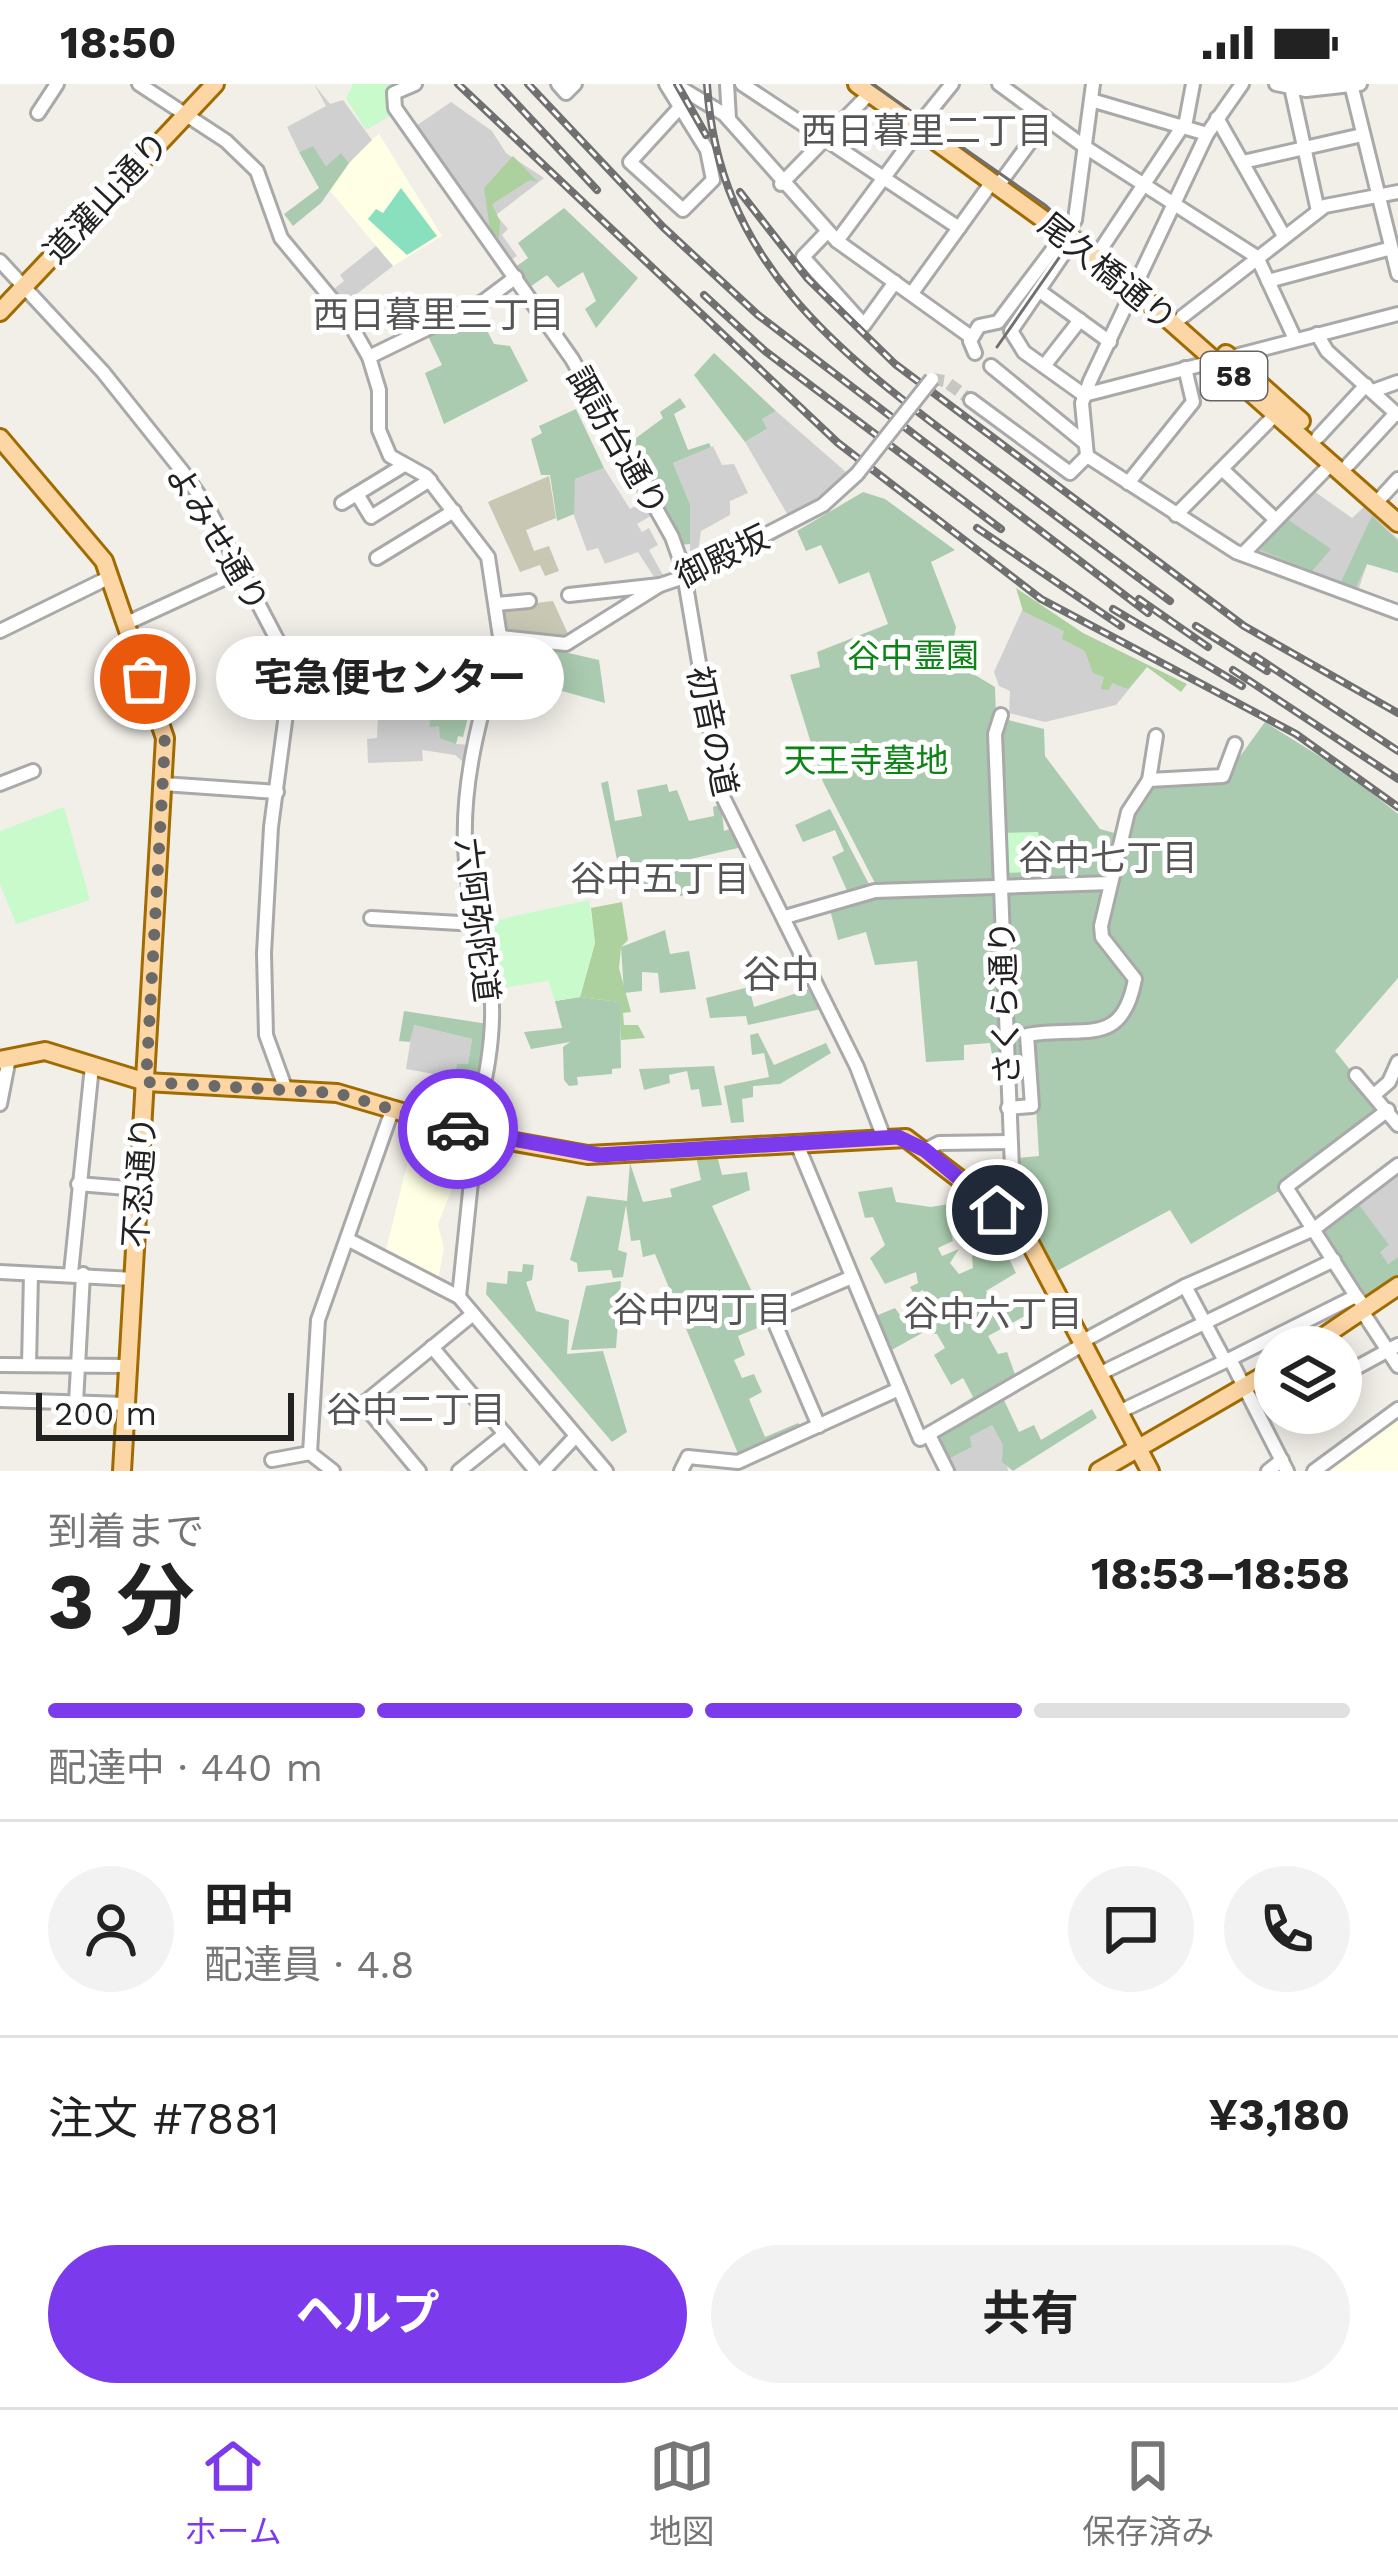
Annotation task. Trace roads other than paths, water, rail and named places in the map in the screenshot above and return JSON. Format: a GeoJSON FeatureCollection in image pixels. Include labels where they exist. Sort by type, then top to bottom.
{"type":"FeatureCollection","features":[{"type":"Feature","properties":{"kind":"main road","name":"道灌山通り"},"geometry":{"type":"LineString","coordinates":[[0,312],[214,84]]}},
{"type":"Feature","properties":{"kind":"main road","name":"尾久橋通り"},"geometry":{"type":"LineString","coordinates":[[868,86],[1182,317],[1276,414],[1340,464],[1398,524]]}},
{"type":"Feature","properties":{"kind":"main road","name":"尾久橋通り"},"geometry":{"type":"LineString","coordinates":[[1071,234],[1101,249],[1137,285],[1318,437],[1340,464]]}},
{"type":"Feature","properties":{"kind":"main road","name":"不忍通り"},"geometry":{"type":"LineString","coordinates":[[0,438],[100,553],[164,735],[122,1471]]}},
{"type":"Feature","properties":{"kind":"main road","name":"尾久橋通り"},"geometry":{"type":"LineString","coordinates":[[1378,500],[1398,511]]}},
{"type":"Feature","properties":{"kind":"main road"},"geometry":{"type":"LineString","coordinates":[[4,1059],[44,1052],[146,1082],[337,1093],[474,1134],[599,1155],[906,1138],[1027,1234],[1150,1471]]}},
{"type":"Feature","properties":{"kind":"main road"},"geometry":{"type":"LineString","coordinates":[[1334,1326],[1361,1305],[1398,1286]]}},
{"type":"Feature","properties":{"kind":"main road"},"geometry":{"type":"LineString","coordinates":[[1099,1471],[1254,1382]]}},
{"type":"Feature","properties":{"kind":"street"},"geometry":{"type":"LineString","coordinates":[[38,113],[57,84]]}},
{"type":"Feature","properties":{"kind":"street"},"geometry":{"type":"LineString","coordinates":[[139,84],[226,141],[257,171],[281,238],[347,318],[369,357],[379,390],[379,430],[401,467],[430,481],[488,557],[501,637],[566,644],[588,625],[660,585]]}},
{"type":"Feature","properties":{"kind":"street","name":"諏訪台通り"},"geometry":{"type":"LineString","coordinates":[[415,84],[394,93],[394,108],[592,392],[671,537],[684,577]]}},
{"type":"Feature","properties":{"kind":"street"},"geometry":{"type":"LineString","coordinates":[[558,84],[566,93],[575,84]]}},
{"type":"Feature","properties":{"kind":"street"},"geometry":{"type":"LineString","coordinates":[[670,84],[683,104],[707,149],[713,180],[683,210],[630,162],[683,104]]}},
{"type":"Feature","properties":{"kind":"street"},"geometry":{"type":"LineString","coordinates":[[670,84],[728,120],[832,237],[971,337],[975,353]]}},
{"type":"Feature","properties":{"kind":"street"},"geometry":{"type":"LineString","coordinates":[[727,84],[728,120]]}},
{"type":"Feature","properties":{"kind":"street"},"geometry":{"type":"LineString","coordinates":[[742,84],[959,229]]}},
{"type":"Feature","properties":{"kind":"street"},"geometry":{"type":"LineString","coordinates":[[895,282],[864,325],[803,257],[832,237],[884,178],[952,84]]}},
{"type":"Feature","properties":{"kind":"street"},"geometry":{"type":"LineString","coordinates":[[1000,84],[1085,147],[1256,257],[1295,339]]}},
{"type":"Feature","properties":{"kind":"street"},"geometry":{"type":"LineString","coordinates":[[1083,399],[1019,347],[1011,331],[1041,292],[1071,234],[1093,84]]}},
{"type":"Feature","properties":{"kind":"street"},"geometry":{"type":"LineString","coordinates":[[1101,249],[1181,127],[1193,84]]}},
{"type":"Feature","properties":{"kind":"street"},"geometry":{"type":"LineString","coordinates":[[971,400],[1070,473],[1086,450],[1083,399],[1208,134],[1242,84]]}},
{"type":"Feature","properties":{"kind":"street"},"geometry":{"type":"LineString","coordinates":[[1318,211],[1305,148],[1284,86],[1354,85],[1388,250],[1398,274]]}},
{"type":"Feature","properties":{"kind":"street"},"geometry":{"type":"LineString","coordinates":[[781,184],[827,140],[868,86]]}},
{"type":"Feature","properties":{"kind":"street"},"geometry":{"type":"LineString","coordinates":[[1091,100],[1208,134]]}},
{"type":"Feature","properties":{"kind":"street"},"geometry":{"type":"LineString","coordinates":[[1217,118],[1284,236]]}},
{"type":"Feature","properties":{"kind":"street"},"geometry":{"type":"LineString","coordinates":[[912,293],[1047,119]]}},
{"type":"Feature","properties":{"kind":"street"},"geometry":{"type":"LineString","coordinates":[[1243,162],[1362,135]]}},
{"type":"Feature","properties":{"kind":"street"},"geometry":{"type":"LineString","coordinates":[[1182,317],[1318,211],[1398,192]]}},
{"type":"Feature","properties":{"kind":"street"},"geometry":{"type":"LineString","coordinates":[[971,337],[983,322],[998,322],[1071,234]]}},
{"type":"Feature","properties":{"kind":"street"},"geometry":{"type":"LineString","coordinates":[[1268,281],[1388,250]]}},
{"type":"Feature","properties":{"kind":"street","name":"よみせ通り"},"geometry":{"type":"LineString","coordinates":[[0,261],[122,393],[182,471],[208,508],[282,649],[284,703],[267,909],[266,1035],[291,1090]]}},
{"type":"Feature","properties":{"kind":"street"},"geometry":{"type":"LineString","coordinates":[[369,357],[484,301],[516,277]]}},
{"type":"Feature","properties":{"kind":"street"},"geometry":{"type":"LineString","coordinates":[[1041,292],[1110,342]]}},
{"type":"Feature","properties":{"kind":"street"},"geometry":{"type":"LineString","coordinates":[[1054,415],[1083,399],[1185,368],[1398,314]]}},
{"type":"Feature","properties":{"kind":"street"},"geometry":{"type":"LineString","coordinates":[[1044,366],[1080,320]]}},
{"type":"Feature","properties":{"kind":"street"},"geometry":{"type":"LineString","coordinates":[[1243,554],[1397,414],[1317,334]]}},
{"type":"Feature","properties":{"kind":"street"},"geometry":{"type":"LineString","coordinates":[[991,366],[1054,415],[1086,450],[1176,514],[1243,554],[1398,612]]}},
{"type":"Feature","properties":{"kind":"street"},"geometry":{"type":"LineString","coordinates":[[1128,483],[1193,402],[1185,368]]}},
{"type":"Feature","properties":{"kind":"street","name":"御殿坂"},"geometry":{"type":"LineString","coordinates":[[569,595],[660,585],[684,577],[823,505],[857,474],[932,379]]}},
{"type":"Feature","properties":{"kind":"street"},"geometry":{"type":"LineString","coordinates":[[1318,437],[1370,388],[1398,382]]}},
{"type":"Feature","properties":{"kind":"street"},"geometry":{"type":"LineString","coordinates":[[1176,514],[1276,414]]}},
{"type":"Feature","properties":{"kind":"street"},"geometry":{"type":"LineString","coordinates":[[342,503],[401,467]]}},
{"type":"Feature","properties":{"kind":"street"},"geometry":{"type":"LineString","coordinates":[[1222,469],[1276,520]]}},
{"type":"Feature","properties":{"kind":"street"},"geometry":{"type":"LineString","coordinates":[[1378,500],[1398,478]]}},
{"type":"Feature","properties":{"kind":"street"},"geometry":{"type":"LineString","coordinates":[[356,494],[371,517],[430,481]]}},
{"type":"Feature","properties":{"kind":"street"},"geometry":{"type":"LineString","coordinates":[[377,558],[454,511]]}},
{"type":"Feature","properties":{"kind":"street"},"geometry":{"type":"LineString","coordinates":[[127,623],[238,572]]}},
{"type":"Feature","properties":{"kind":"street"},"geometry":{"type":"LineString","coordinates":[[0,631],[110,577]]}},
{"type":"Feature","properties":{"kind":"street","name":"初音の道"},"geometry":{"type":"LineString","coordinates":[[684,577],[716,778],[785,916],[884,1138]]}},
{"type":"Feature","properties":{"kind":"street"},"geometry":{"type":"LineString","coordinates":[[496,606],[529,601]]}},
{"type":"Feature","properties":{"kind":"street","name":"六阿弥陀道"},"geometry":{"type":"LineString","coordinates":[[459,1297],[474,1134],[490,1052],[491,995],[466,861],[467,778],[501,637]]}},
{"type":"Feature","properties":{"kind":"street","name":"さくら通り"},"geometry":{"type":"LineString","coordinates":[[1001,715],[995,734],[1014,1220]]}},
{"type":"Feature","properties":{"kind":"street"},"geometry":{"type":"LineString","coordinates":[[1008,1108],[1032,1106],[1029,1034],[1110,1027],[1126,1016],[1135,979],[1102,937],[1122,832],[1149,780],[1156,736]]}},
{"type":"Feature","properties":{"kind":"street"},"geometry":{"type":"LineString","coordinates":[[1149,780],[1223,776],[1235,744]]}},
{"type":"Feature","properties":{"kind":"street"},"geometry":{"type":"LineString","coordinates":[[0,784],[33,771]]}},
{"type":"Feature","properties":{"kind":"street"},"geometry":{"type":"LineString","coordinates":[[163,784],[277,792]]}},
{"type":"Feature","properties":{"kind":"street"},"geometry":{"type":"LineString","coordinates":[[785,916],[875,891],[1110,883]]}},
{"type":"Feature","properties":{"kind":"street"},"geometry":{"type":"LineString","coordinates":[[371,918],[477,924]]}},
{"type":"Feature","properties":{"kind":"street"},"geometry":{"type":"LineString","coordinates":[[0,1104],[4,1059]]}},
{"type":"Feature","properties":{"kind":"street"},"geometry":{"type":"LineString","coordinates":[[1374,1095],[1389,1082],[1398,1062]]}},
{"type":"Feature","properties":{"kind":"street"},"geometry":{"type":"LineString","coordinates":[[1006,1066],[1029,1064]]}},
{"type":"Feature","properties":{"kind":"street"},"geometry":{"type":"LineString","coordinates":[[76,1403],[78,1184],[92,1066]]}},
{"type":"Feature","properties":{"kind":"street"},"geometry":{"type":"LineString","coordinates":[[1356,1075],[1398,1125]]}},
{"type":"Feature","properties":{"kind":"street"},"geometry":{"type":"LineString","coordinates":[[310,1454],[318,1320],[393,1108]]}},
{"type":"Feature","properties":{"kind":"street"},"geometry":{"type":"LineString","coordinates":[[1388,1110],[1286,1186],[1393,1348],[1398,1366]]}},
{"type":"Feature","properties":{"kind":"street"},"geometry":{"type":"LineString","coordinates":[[925,1150],[939,1143],[1010,1142]]}},
{"type":"Feature","properties":{"kind":"street"},"geometry":{"type":"LineString","coordinates":[[796,1144],[919,1437],[930,1436],[1185,1286],[1314,1229],[1398,1165]]}},
{"type":"Feature","properties":{"kind":"street"},"geometry":{"type":"LineString","coordinates":[[78,1184],[139,1189]]}},
{"type":"Feature","properties":{"kind":"street"},"geometry":{"type":"LineString","coordinates":[[347,1239],[459,1297],[606,1471]]}},
{"type":"Feature","properties":{"kind":"street"},"geometry":{"type":"LineString","coordinates":[[1100,1374],[1334,1260]]}},
{"type":"Feature","properties":{"kind":"street"},"geometry":{"type":"LineString","coordinates":[[0,1272],[134,1279]]}},
{"type":"Feature","properties":{"kind":"street"},"geometry":{"type":"LineString","coordinates":[[29,1365],[31,1274]]}},
{"type":"Feature","properties":{"kind":"street"},"geometry":{"type":"LineString","coordinates":[[819,1426],[770,1312],[852,1276]]}},
{"type":"Feature","properties":{"kind":"street"},"geometry":{"type":"LineString","coordinates":[[1185,1286],[1254,1405]]}},
{"type":"Feature","properties":{"kind":"street"},"geometry":{"type":"LineString","coordinates":[[1119,1412],[1361,1305]]}},
{"type":"Feature","properties":{"kind":"street"},"geometry":{"type":"LineString","coordinates":[[419,1471],[363,1404],[472,1314]]}},
{"type":"Feature","properties":{"kind":"street"},"geometry":{"type":"LineString","coordinates":[[432,1347],[539,1471],[576,1436]]}},
{"type":"Feature","properties":{"kind":"street"},"geometry":{"type":"LineString","coordinates":[[1362,1365],[1393,1348]]}},
{"type":"Feature","properties":{"kind":"street"},"geometry":{"type":"LineString","coordinates":[[0,1365],[128,1366]]}},
{"type":"Feature","properties":{"kind":"street"},"geometry":{"type":"LineString","coordinates":[[734,1463],[898,1389]]}},
{"type":"Feature","properties":{"kind":"street"},"geometry":{"type":"LineString","coordinates":[[0,1400],[125,1405]]}},
{"type":"Feature","properties":{"kind":"street"},"geometry":{"type":"LineString","coordinates":[[1314,1471],[1398,1409]]}},
{"type":"Feature","properties":{"kind":"street"},"geometry":{"type":"LineString","coordinates":[[459,1471],[505,1434]]}},
{"type":"Feature","properties":{"kind":"street"},"geometry":{"type":"LineString","coordinates":[[1268,1471],[1285,1466],[1269,1434]]}},
{"type":"Feature","properties":{"kind":"street"},"geometry":{"type":"LineString","coordinates":[[930,1436],[947,1471]]}},
{"type":"Feature","properties":{"kind":"street"},"geometry":{"type":"LineString","coordinates":[[272,1460],[310,1454],[334,1471]]}},
{"type":"Feature","properties":{"kind":"street"},"geometry":{"type":"LineString","coordinates":[[681,1471],[688,1457],[734,1463],[750,1471]]}},
{"type":"Feature","properties":{"kind":"tunnel"},"geometry":{"type":"LineString","coordinates":[[932,379],[945,381],[971,400]]}},
{"type":"Feature","properties":{"kind":"tram line"},"geometry":{"type":"LineString","coordinates":[[872,84],[1045,205],[1059,221],[1064,240],[1061,255],[997,347]]}},
{"type":"Feature","properties":{"kind":"railway"},"geometry":{"type":"LineString","coordinates":[[458,84],[838,443],[1041,599],[1296,734],[1398,807]]}},
{"type":"Feature","properties":{"kind":"railway"},"geometry":{"type":"LineString","coordinates":[[498,84],[597,190]]}},
{"type":"Feature","properties":{"kind":"railway"},"geometry":{"type":"LineString","coordinates":[[528,84],[663,227],[758,315],[1148,613]]}},
{"type":"Feature","properties":{"kind":"railway"},"geometry":{"type":"LineString","coordinates":[[677,84],[706,135]]}},
{"type":"Feature","properties":{"kind":"railway"},"geometry":{"type":"LineString","coordinates":[[707,84],[716,148],[735,205],[763,256],[797,302],[882,383],[1170,601]]}},
{"type":"Feature","properties":{"kind":"railway"},"geometry":{"type":"LineString","coordinates":[[740,192],[808,279],[895,364],[1244,626],[1398,713]]}},
{"type":"Feature","properties":{"kind":"railway"},"geometry":{"type":"LineString","coordinates":[[704,295],[765,351],[1001,529]]}},
{"type":"Feature","properties":{"kind":"railway"},"geometry":{"type":"LineString","coordinates":[[977,528],[1121,626]]}},
{"type":"Feature","properties":{"kind":"railway"},"geometry":{"type":"LineString","coordinates":[[1139,599],[1208,647]]}},
{"type":"Feature","properties":{"kind":"railway"},"geometry":{"type":"LineString","coordinates":[[1113,609],[1242,686]]}},
{"type":"Feature","properties":{"kind":"railway"},"geometry":{"type":"LineString","coordinates":[[1196,626],[1267,671]]}},
{"type":"Feature","properties":{"kind":"railway"},"geometry":{"type":"LineString","coordinates":[[1255,656],[1398,751]]}},
{"type":"Feature","properties":{"kind":"railway"},"geometry":{"type":"LineString","coordinates":[[1233,670],[1398,779]]}},
{"type":"Feature","properties":{"kind":"place","name":"宅急便センター"},"geometry":{"type":"Point","coordinates":[145,679]}},
{"type":"Feature","properties":{"kind":"district","name":"西日暮里二丁目"},"geometry":{"type":"Point","coordinates":[927,130]}},
{"type":"Feature","properties":{"kind":"district","name":"西日暮里三丁目"},"geometry":{"type":"Point","coordinates":[439,314]}},
{"type":"Feature","properties":{"kind":"district","name":"谷中七丁目"},"geometry":{"type":"Point","coordinates":[1108,857]}},
{"type":"Feature","properties":{"kind":"district","name":"谷中五丁目"},"geometry":{"type":"Point","coordinates":[660,878]}},
{"type":"Feature","properties":{"kind":"district","name":"谷中"},"geometry":{"type":"Point","coordinates":[781,974]}},
{"type":"Feature","properties":{"kind":"district","name":"谷中四丁目"},"geometry":{"type":"Point","coordinates":[702,1309]}},
{"type":"Feature","properties":{"kind":"district","name":"谷中六丁目"},"geometry":{"type":"Point","coordinates":[993,1313]}},
{"type":"Feature","properties":{"kind":"district","name":"谷中二丁目"},"geometry":{"type":"Point","coordinates":[416,1409]}},
{"type":"Feature","properties":{"kind":"park label","name":"谷中霊園"},"geometry":{"type":"Point","coordinates":[913,655]}},
{"type":"Feature","properties":{"kind":"park label","name":"天王寺墓地"},"geometry":{"type":"Point","coordinates":[866,760]}}]}
